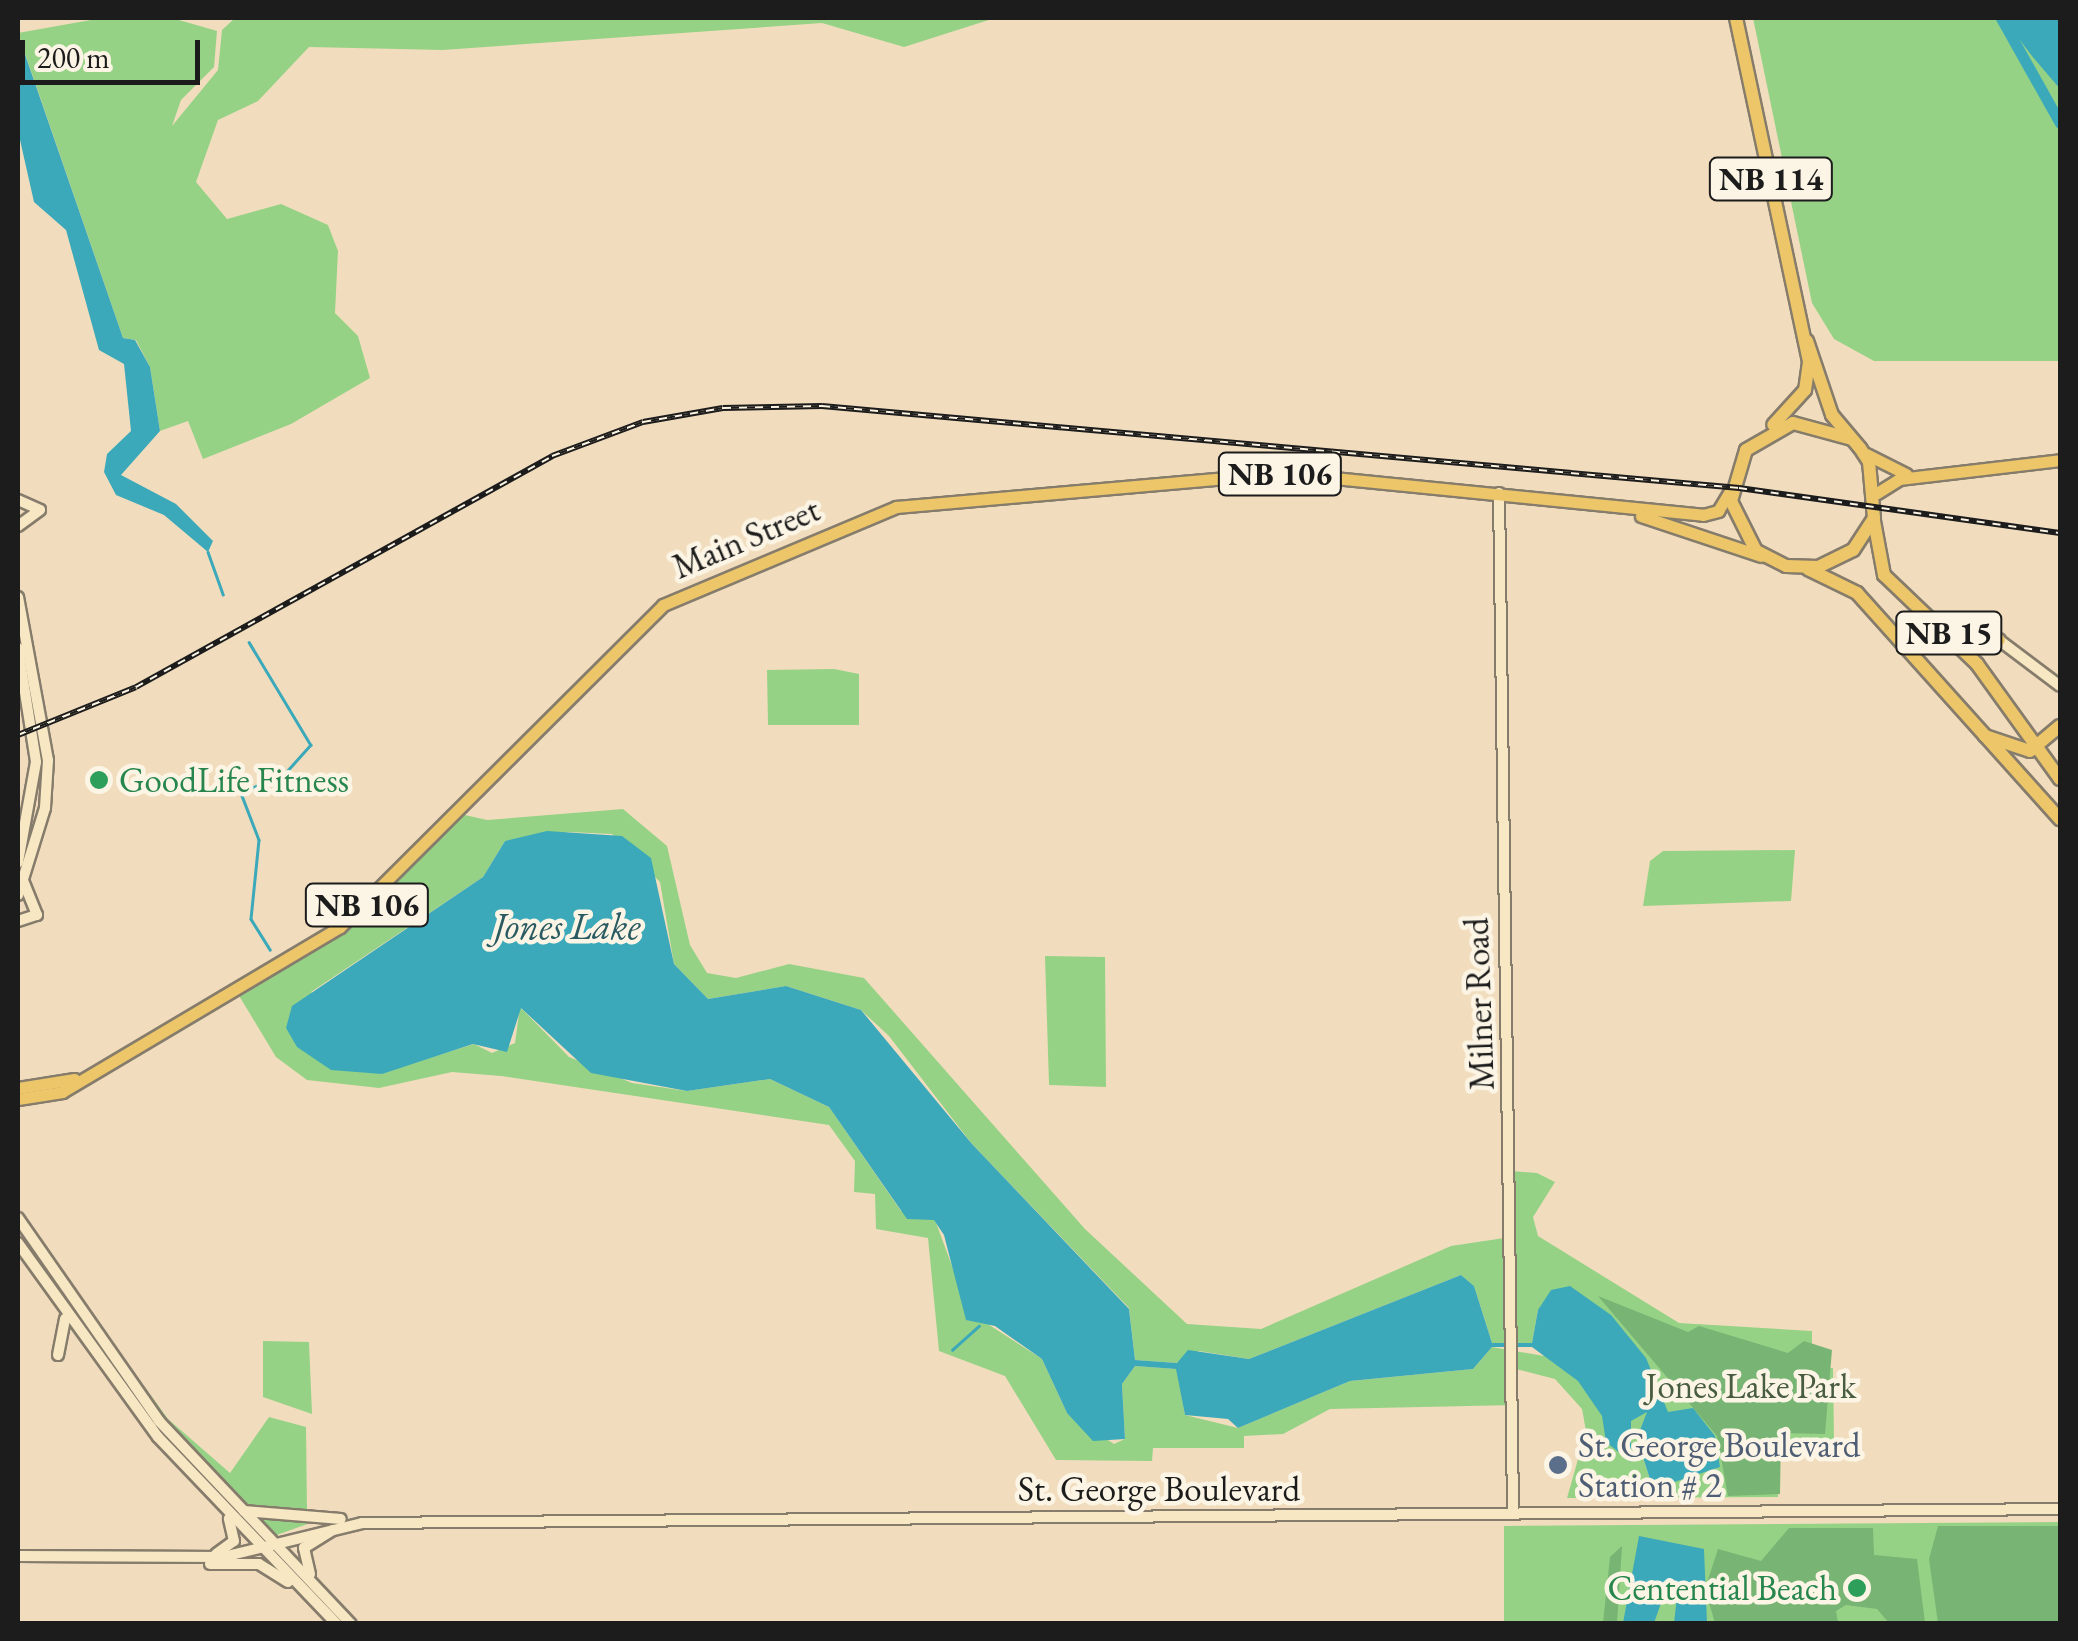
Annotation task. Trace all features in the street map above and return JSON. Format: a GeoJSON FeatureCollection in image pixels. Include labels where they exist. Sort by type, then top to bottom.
{"type":"FeatureCollection","features":[{"type":"Feature","properties":{"kind":"highway","name":"NB 114"},"geometry":{"type":"LineString","coordinates":[[1736,18],[1807,341],[1826,402],[1856,444]]}},
{"type":"Feature","properties":{"kind":"highway","name":"NB 114"},"geometry":{"type":"LineString","coordinates":[[1764,434],[1805,390],[1807,341]]}},
{"type":"Feature","properties":{"kind":"highway"},"geometry":{"type":"LineString","coordinates":[[1808,422],[1856,444],[1878,494],[1874,518],[1853,550],[1806,568],[1768,559],[1738,528],[1731,487],[1764,434],[1808,422]]}},
{"type":"Feature","properties":{"kind":"highway","name":"NB 15"},"geometry":{"type":"LineString","coordinates":[[1874,518],[1881,570],[1957,641],[2060,779]]}},
{"type":"Feature","properties":{"kind":"highway","name":"NB 15"},"geometry":{"type":"LineString","coordinates":[[1806,568],[1853,589],[1956,711],[2060,819]]}},
{"type":"Feature","properties":{"kind":"highway"},"geometry":{"type":"LineString","coordinates":[[1957,641],[1999,640]]}},
{"type":"Feature","properties":{"kind":"highway"},"geometry":{"type":"LineString","coordinates":[[1956,711],[1997,745],[2038,748],[2060,726]]}},
{"type":"Feature","properties":{"kind":"main road"},"geometry":{"type":"LineString","coordinates":[[1856,444],[1896,473],[1985,469]]}},
{"type":"Feature","properties":{"kind":"main road"},"geometry":{"type":"LineString","coordinates":[[1878,494],[1892,480],[2060,460]]}},
{"type":"Feature","properties":{"kind":"main road","name":"Main Street"},"geometry":{"type":"LineString","coordinates":[[19,1094],[62,1092],[340,927],[663,605],[754,562],[934,499],[1300,473],[1712,514],[1731,487]]}},
{"type":"Feature","properties":{"kind":"main road","name":"Milner Road"},"geometry":{"type":"LineString","coordinates":[[1499,493],[1513,1513]]}},
{"type":"Feature","properties":{"kind":"main road"},"geometry":{"type":"LineString","coordinates":[[18,500],[32,511]]}},
{"type":"Feature","properties":{"kind":"main road","name":"Main Street"},"geometry":{"type":"LineString","coordinates":[[1593,505],[1676,524],[1768,559]]}},
{"type":"Feature","properties":{"kind":"main road"},"geometry":{"type":"LineString","coordinates":[[18,508],[32,511]]}},
{"type":"Feature","properties":{"kind":"main road"},"geometry":{"type":"LineString","coordinates":[[18,518],[32,511]]}},
{"type":"Feature","properties":{"kind":"main road"},"geometry":{"type":"LineString","coordinates":[[18,526],[32,511]]}},
{"type":"Feature","properties":{"kind":"main road"},"geometry":{"type":"LineString","coordinates":[[18,598],[48,760],[45,808],[18,895]]}},
{"type":"Feature","properties":{"kind":"main road"},"geometry":{"type":"LineString","coordinates":[[1999,640],[2060,686]]}},
{"type":"Feature","properties":{"kind":"main road"},"geometry":{"type":"LineString","coordinates":[[18,648],[36,762],[18,862]]}},
{"type":"Feature","properties":{"kind":"main road"},"geometry":{"type":"LineString","coordinates":[[18,921],[37,915],[24,876]]}},
{"type":"Feature","properties":{"kind":"main road"},"geometry":{"type":"LineString","coordinates":[[18,1218],[122,1376],[337,1624]]}},
{"type":"Feature","properties":{"kind":"main road"},"geometry":{"type":"LineString","coordinates":[[18,1243],[63,1313],[234,1527],[232,1546],[175,1558]]}},
{"type":"Feature","properties":{"kind":"main road"},"geometry":{"type":"LineString","coordinates":[[58,1355],[63,1313]]}},
{"type":"Feature","properties":{"kind":"main road"},"geometry":{"type":"LineString","coordinates":[[212,1498],[322,1591],[351,1624]]}},
{"type":"Feature","properties":{"kind":"main road"},"geometry":{"type":"LineString","coordinates":[[237,1508],[396,1522]]}},
{"type":"Feature","properties":{"kind":"main road","name":"St. George Boulevard"},"geometry":{"type":"LineString","coordinates":[[175,1558],[267,1545],[327,1526],[396,1522],[2060,1509]]}},
{"type":"Feature","properties":{"kind":"main road"},"geometry":{"type":"LineString","coordinates":[[322,1591],[302,1559],[310,1541],[396,1522]]}},
{"type":"Feature","properties":{"kind":"main road"},"geometry":{"type":"LineString","coordinates":[[18,1556],[175,1558],[265,1566],[337,1624]]}},
{"type":"Feature","properties":{"kind":"green space"},"geometry":{"type":"Polygon","coordinates":[[[102,18],[172,18],[217,31],[214,67],[181,100],[172,126],[218,70],[222,30],[235,18],[995,18],[904,47],[822,23],[443,50],[309,47],[258,101],[218,120],[196,182],[227,219],[281,204],[328,225],[338,251],[335,313],[358,336],[370,378],[291,424],[203,459],[188,421],[160,431],[150,367],[136,340],[123,338],[18,33],[102,18]]]}},
{"type":"Feature","properties":{"kind":"green space"},"geometry":{"type":"Polygon","coordinates":[[[1753,18],[2003,18],[2060,89],[2060,361],[1874,361],[1834,339],[1812,303],[1753,18]]]}},
{"type":"Feature","properties":{"kind":"green space"},"geometry":{"type":"Polygon","coordinates":[[[834,669],[859,674],[859,725],[768,725],[767,670],[834,669]]]}},
{"type":"Feature","properties":{"kind":"green space","name":"Jones Lake Park"},"geometry":{"type":"Polygon","coordinates":[[[623,809],[667,846],[690,945],[707,973],[736,978],[789,964],[864,978],[1085,1229],[1187,1324],[1261,1329],[1451,1246],[1511,1237],[1511,1171],[1537,1173],[1555,1182],[1533,1217],[1538,1236],[1679,1323],[1812,1331],[1812,1368],[1833,1368],[1834,1440],[1778,1439],[1778,1497],[1567,1498],[1586,1431],[1582,1409],[1555,1379],[1516,1369],[1515,1405],[1330,1409],[1283,1434],[1244,1436],[1244,1448],[1153,1448],[1152,1461],[1056,1460],[1005,1376],[939,1351],[928,1238],[876,1229],[875,1194],[854,1192],[855,1161],[829,1125],[501,1076],[452,1072],[379,1088],[307,1080],[276,1057],[235,989],[340,927],[456,813],[487,820],[623,809]],[[569,832],[505,841],[483,877],[311,992],[382,1073],[474,1044],[492,1053],[515,1043],[520,1007],[569,1057],[632,1083],[687,1091],[770,1079],[829,1107],[901,1211],[935,1220],[969,1312],[1042,1359],[1067,1413],[1114,1444],[1125,1439],[1122,1384],[1135,1366],[1177,1369],[1185,1415],[1238,1428],[1350,1381],[1473,1369],[1492,1347],[1544,1356],[1538,1310],[1532,1343],[1492,1343],[1474,1286],[1461,1275],[1249,1359],[1199,1351],[1177,1363],[1135,1360],[1129,1308],[972,1144],[889,1036],[861,1010],[786,986],[708,999],[674,964],[660,882],[612,834],[569,832]],[[1649,1420],[1637,1438],[1653,1489],[1720,1466],[1649,1420]]]}},
{"type":"Feature","properties":{"kind":"green space"},"geometry":{"type":"Polygon","coordinates":[[[1795,850],[1791,901],[1643,906],[1650,861],[1663,851],[1795,850]]]}},
{"type":"Feature","properties":{"kind":"green space"},"geometry":{"type":"Polygon","coordinates":[[[1045,956],[1105,957],[1106,1087],[1049,1085],[1045,956]]]}},
{"type":"Feature","properties":{"kind":"green space"},"geometry":{"type":"Polygon","coordinates":[[[1598,1296],[1688,1332],[1699,1326],[1788,1353],[1804,1341],[1832,1350],[1825,1434],[1781,1433],[1780,1494],[1728,1496],[1717,1436],[1598,1296]]]}},
{"type":"Feature","properties":{"kind":"green space"},"geometry":{"type":"Polygon","coordinates":[[[263,1341],[309,1342],[312,1414],[263,1397],[263,1341]]]}},
{"type":"Feature","properties":{"kind":"green space"},"geometry":{"type":"Polygon","coordinates":[[[126,1361],[168,1419],[230,1473],[269,1417],[306,1427],[307,1510],[244,1506],[151,1402],[126,1361]]]}},
{"type":"Feature","properties":{"kind":"green space"},"geometry":{"type":"Polygon","coordinates":[[[260,1519],[306,1520],[313,1522],[274,1536],[260,1519]]]}},
{"type":"Feature","properties":{"kind":"green space"},"geometry":{"type":"Polygon","coordinates":[[[2060,1522],[2060,1623],[1504,1623],[1504,1526],[2060,1522]]]}},
{"type":"Feature","properties":{"kind":"green space"},"geometry":{"type":"Polygon","coordinates":[[[1938,1526],[2060,1526],[2060,1623],[1938,1623],[1929,1559],[1938,1526]]]}},
{"type":"Feature","properties":{"kind":"green space"},"geometry":{"type":"Polygon","coordinates":[[[1789,1528],[1873,1528],[1874,1555],[1917,1559],[1925,1623],[1889,1623],[1877,1609],[1846,1605],[1836,1611],[1838,1623],[1715,1623],[1705,1589],[1718,1549],[1761,1561],[1789,1528]]]}},
{"type":"Feature","properties":{"kind":"green space"},"geometry":{"type":"Polygon","coordinates":[[[1622,1546],[1617,1623],[1603,1623],[1610,1557],[1622,1546]]]}},
{"type":"Feature","properties":{"kind":"water"},"geometry":{"type":"Polygon","coordinates":[[[2003,18],[2060,18],[2060,89],[2032,56],[2003,18]]]}},
{"type":"Feature","properties":{"kind":"water"},"geometry":{"type":"Polygon","coordinates":[[[18,34],[123,338],[135,340],[150,367],[160,431],[121,475],[176,504],[213,541],[208,552],[164,515],[116,495],[104,472],[107,454],[131,431],[124,364],[99,350],[66,230],[34,202],[18,131],[18,34]]]}},
{"type":"Feature","properties":{"kind":"water","name":"Jones Lake"},"geometry":{"type":"Polygon","coordinates":[[[547,831],[622,836],[651,858],[674,964],[708,999],[786,986],[861,1010],[972,1144],[1129,1309],[1135,1360],[1177,1363],[1188,1350],[1249,1359],[1461,1275],[1474,1286],[1492,1343],[1532,1343],[1538,1310],[1551,1290],[1570,1286],[1611,1315],[1646,1358],[1668,1412],[1693,1408],[1715,1436],[1720,1467],[1653,1489],[1637,1438],[1647,1412],[1631,1421],[1631,1462],[1606,1442],[1602,1416],[1578,1381],[1532,1347],[1492,1347],[1473,1369],[1350,1381],[1238,1428],[1228,1419],[1185,1415],[1176,1369],[1135,1366],[1122,1384],[1125,1439],[1093,1441],[1067,1413],[1042,1359],[995,1326],[966,1320],[944,1235],[934,1220],[907,1219],[829,1107],[770,1079],[687,1091],[591,1073],[521,1008],[507,1052],[473,1044],[382,1074],[331,1070],[297,1047],[286,1028],[292,1006],[483,877],[505,841],[547,831]]]}},
{"type":"Feature","properties":{"kind":"water"},"geometry":{"type":"Polygon","coordinates":[[[1639,1536],[1704,1549],[1707,1623],[1674,1623],[1677,1597],[1667,1586],[1654,1623],[1623,1623],[1639,1536]]]}},
{"type":"Feature","properties":{"kind":"waterway"},"geometry":{"type":"LineString","coordinates":[[2001,18],[2060,123]]}},
{"type":"Feature","properties":{"kind":"waterway"},"geometry":{"type":"LineString","coordinates":[[208,552],[223,594]]}},
{"type":"Feature","properties":{"kind":"waterway"},"geometry":{"type":"LineString","coordinates":[[249,642],[311,745],[285,774],[241,793],[259,840],[251,919],[270,949]]}},
{"type":"Feature","properties":{"kind":"waterway"},"geometry":{"type":"LineString","coordinates":[[952,1350],[979,1326]]}},
{"type":"Feature","properties":{"kind":"railway"},"geometry":{"type":"LineString","coordinates":[[18,735],[136,687],[552,456],[643,422],[723,408],[822,406],[1739,488],[2060,533]]}},
{"type":"Feature","properties":{"kind":"place","name":"GoodLife Fitness"},"geometry":{"type":"Point","coordinates":[99,780]}},
{"type":"Feature","properties":{"kind":"place","name":"St. George Boulevard Station # 2"},"geometry":{"type":"Point","coordinates":[1558,1465]}},
{"type":"Feature","properties":{"kind":"place","name":"Centential Beach"},"geometry":{"type":"Point","coordinates":[1857,1588]}}]}
